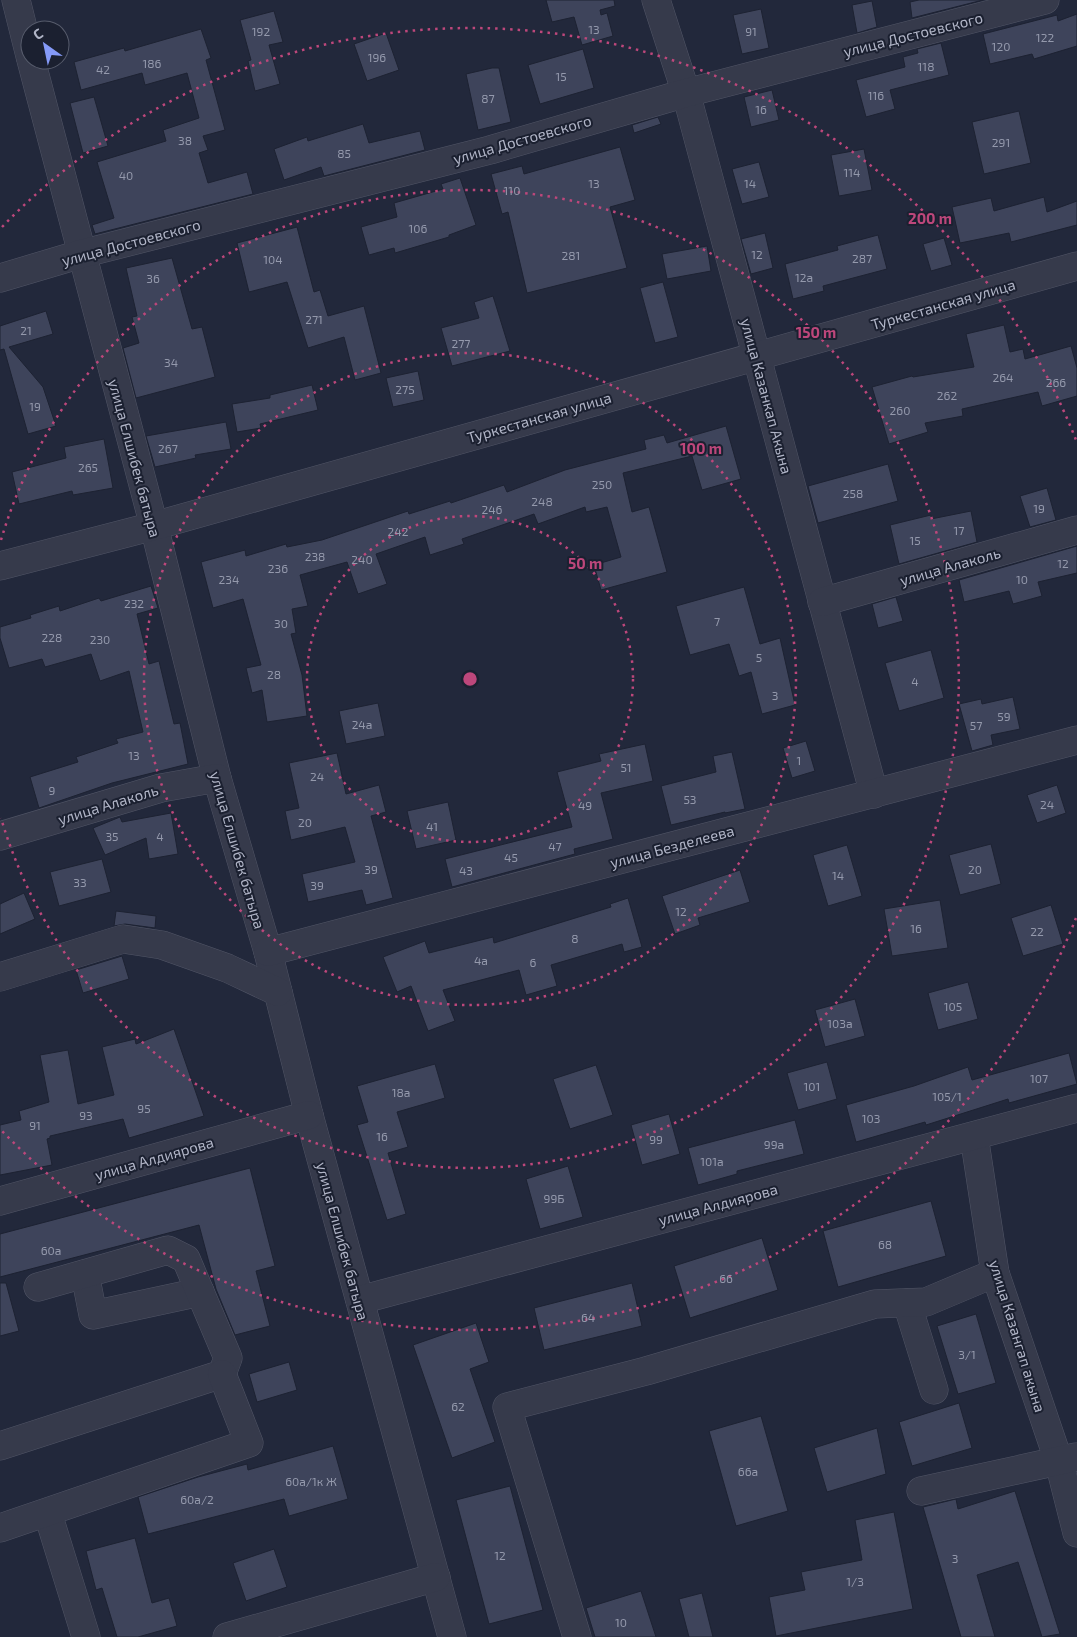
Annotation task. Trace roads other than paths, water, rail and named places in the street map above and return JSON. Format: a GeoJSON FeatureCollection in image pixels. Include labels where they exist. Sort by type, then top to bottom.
{"type":"FeatureCollection","features":[{"type":"Feature","properties":{"kind":"street","name":"улица Казанкап Акына"},"geometry":{"type":"LineString","coordinates":[[656,0],[686,93],[874,794]]}},
{"type":"Feature","properties":{"kind":"street","name":"улица Достоевского"},"geometry":{"type":"LineString","coordinates":[[0,278],[81,254],[490,150],[686,93],[1045,0]]}},
{"type":"Feature","properties":{"kind":"street"},"geometry":{"type":"LineString","coordinates":[[18,4],[22,20]]}},
{"type":"Feature","properties":{"kind":"street","name":"улица Елшибек батыра"},"geometry":{"type":"LineString","coordinates":[[34,70],[154,526],[217,778],[268,952],[309,1116],[452,1637]]}},
{"type":"Feature","properties":{"kind":"street","name":"Туркестанская улица"},"geometry":{"type":"LineString","coordinates":[[0,566],[154,526],[1077,266]]}},
{"type":"Feature","properties":{"kind":"street","name":"улица Алаколь"},"geometry":{"type":"LineString","coordinates":[[822,602],[1077,530]]}},
{"type":"Feature","properties":{"kind":"street","name":"улица Безделеева"},"geometry":{"type":"LineString","coordinates":[[268,952],[1077,740]]}},
{"type":"Feature","properties":{"kind":"street","name":"улица Алаколь"},"geometry":{"type":"LineString","coordinates":[[0,836],[161,788],[217,778]]}},
{"type":"Feature","properties":{"kind":"street"},"geometry":{"type":"LineString","coordinates":[[0,977],[123,939],[162,945],[227,968],[278,992]]}},
{"type":"Feature","properties":{"kind":"street","name":"улица Алдиярова"},"geometry":{"type":"LineString","coordinates":[[360,1300],[1077,1108]]}},
{"type":"Feature","properties":{"kind":"street","name":"улица Алдиярова"},"geometry":{"type":"LineString","coordinates":[[0,1201],[309,1116]]}},
{"type":"Feature","properties":{"kind":"street","name":"улица Казангап акына"},"geometry":{"type":"LineString","coordinates":[[974,1136],[995,1273],[1068,1459],[1077,1533]]}},
{"type":"Feature","properties":{"kind":"street"},"geometry":{"type":"LineString","coordinates":[[0,1528],[48,1514],[249,1443],[222,1374],[228,1358],[186,1259],[168,1250],[38,1287]]}},
{"type":"Feature","properties":{"kind":"street"},"geometry":{"type":"LineString","coordinates":[[577,1637],[507,1407],[646,1371],[876,1304],[926,1302],[995,1273]]}},
{"type":"Feature","properties":{"kind":"street"},"geometry":{"type":"LineString","coordinates":[[85,1274],[93,1315],[200,1292]]}},
{"type":"Feature","properties":{"kind":"street"},"geometry":{"type":"LineString","coordinates":[[907,1303],[934,1390]]}},
{"type":"Feature","properties":{"kind":"street"},"geometry":{"type":"LineString","coordinates":[[0,1446],[222,1374]]}},
{"type":"Feature","properties":{"kind":"street"},"geometry":{"type":"LineString","coordinates":[[921,1491],[1068,1459]]}},
{"type":"Feature","properties":{"kind":"street"},"geometry":{"type":"LineString","coordinates":[[48,1514],[86,1637]]}},
{"type":"Feature","properties":{"kind":"street"},"geometry":{"type":"LineString","coordinates":[[227,1637],[436,1577]]}}]}
